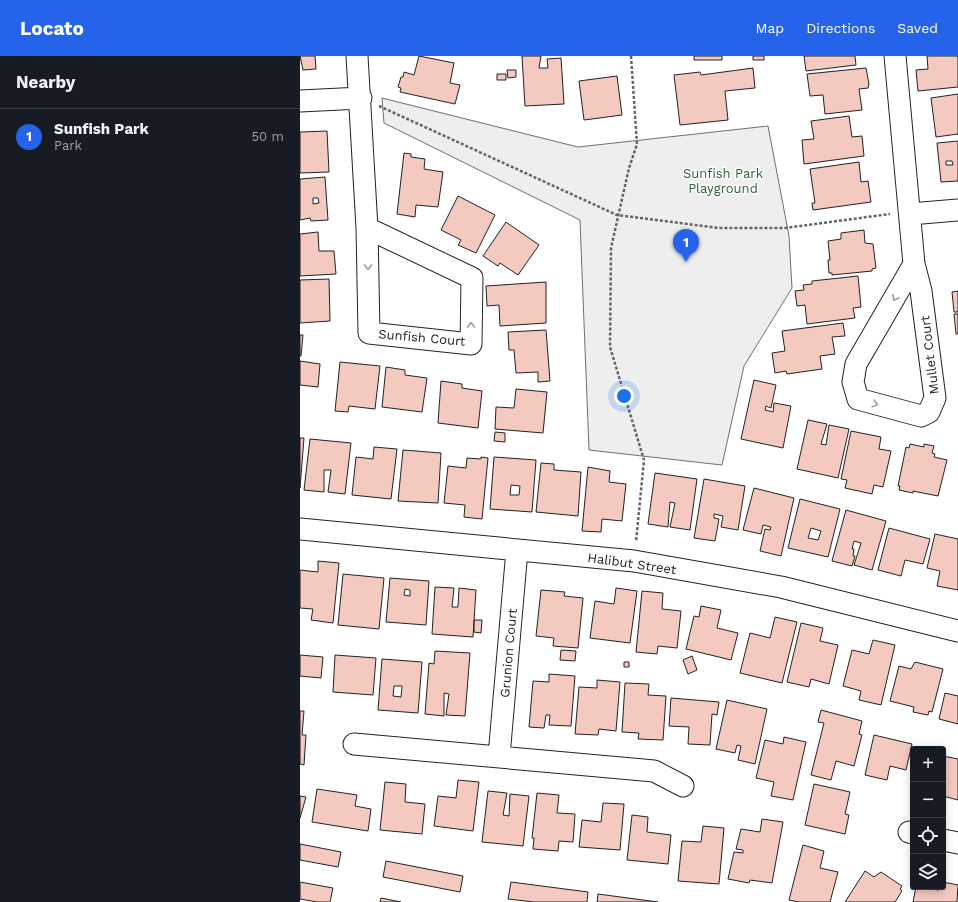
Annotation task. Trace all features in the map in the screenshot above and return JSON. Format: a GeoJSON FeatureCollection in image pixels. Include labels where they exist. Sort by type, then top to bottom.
{"type":"FeatureCollection","features":[{"type":"Feature","properties":{"kind":"street","name":"Sunfish Court"},"geometry":{"type":"LineString","coordinates":[[358,56],[367,228],[370,332],[471,344],[472,278],[367,228]]}},
{"type":"Feature","properties":{"kind":"street","name":"Mullet Court"},"geometry":{"type":"LineString","coordinates":[[894,56],[900,214],[914,264],[921,291],[935,398],[929,412],[921,416],[858,399],[853,382],[856,364],[914,264]]}},
{"type":"Feature","properties":{"kind":"street"},"geometry":{"type":"LineString","coordinates":[[300,101],[361,98]]}},
{"type":"Feature","properties":{"kind":"street"},"geometry":{"type":"LineString","coordinates":[[900,214],[958,210]]}},
{"type":"Feature","properties":{"kind":"street","name":"Halibut Street"},"geometry":{"type":"LineString","coordinates":[[300,529],[634,561],[781,587],[958,631]]}},
{"type":"Feature","properties":{"kind":"street","name":"Grunion Court"},"geometry":{"type":"LineString","coordinates":[[499,756],[517,550]]}},
{"type":"Feature","properties":{"kind":"street"},"geometry":{"type":"LineString","coordinates":[[354,744],[654,771],[683,786]]}},
{"type":"Feature","properties":{"kind":"street"},"geometry":{"type":"LineString","coordinates":[[946,841],[958,843]]}},
{"type":"Feature","properties":{"kind":"path"},"geometry":{"type":"LineString","coordinates":[[631,56],[637,144],[629,168],[611,248],[610,347],[644,460],[634,561]]}},
{"type":"Feature","properties":{"kind":"path"},"geometry":{"type":"LineString","coordinates":[[361,98],[617,216],[719,228],[785,228],[900,214]]}},
{"type":"Feature","properties":{"kind":"green space","name":"Sunfish Park Playground"},"geometry":{"type":"Polygon","coordinates":[[[382,98],[578,147],[768,126],[789,236],[792,288],[744,366],[722,465],[589,450],[580,220],[384,123],[382,98]]]}},
{"type":"Feature","properties":{"kind":"building"},"geometry":{"type":"Polygon","coordinates":[[[300,56],[315,56],[316,69],[303,70],[300,56]]]}},
{"type":"Feature","properties":{"kind":"building"},"geometry":{"type":"Polygon","coordinates":[[[419,56],[454,63],[450,83],[460,85],[455,104],[400,92],[401,88],[398,87],[401,77],[403,77],[404,72],[414,75],[419,56]]]}},
{"type":"Feature","properties":{"kind":"building"},"geometry":{"type":"Polygon","coordinates":[[[522,56],[541,56],[539,68],[548,68],[547,59],[561,58],[564,104],[525,106],[522,56]]]}},
{"type":"Feature","properties":{"kind":"building"},"geometry":{"type":"Polygon","coordinates":[[[694,56],[722,56],[722,60],[694,60],[694,56]]]}},
{"type":"Feature","properties":{"kind":"building"},"geometry":{"type":"Polygon","coordinates":[[[753,56],[764,56],[764,60],[753,60],[753,56]]]}},
{"type":"Feature","properties":{"kind":"building"},"geometry":{"type":"Polygon","coordinates":[[[804,56],[855,56],[856,65],[806,71],[804,56]]]}},
{"type":"Feature","properties":{"kind":"building"},"geometry":{"type":"Polygon","coordinates":[[[927,56],[958,56],[958,87],[918,91],[916,70],[928,69],[927,56]]]}},
{"type":"Feature","properties":{"kind":"building"},"geometry":{"type":"Polygon","coordinates":[[[753,68],[755,88],[725,91],[728,120],[680,125],[674,75],[700,72],[701,75],[753,68]]]}},
{"type":"Feature","properties":{"kind":"building"},"geometry":{"type":"Polygon","coordinates":[[[866,68],[869,84],[868,88],[859,89],[862,110],[825,114],[823,95],[810,96],[807,74],[866,68]]]}},
{"type":"Feature","properties":{"kind":"building"},"geometry":{"type":"Polygon","coordinates":[[[507,70],[516,70],[516,77],[508,78],[507,70]]]}},
{"type":"Feature","properties":{"kind":"building"},"geometry":{"type":"Polygon","coordinates":[[[497,74],[506,74],[506,80],[497,80],[497,74]]]}},
{"type":"Feature","properties":{"kind":"building"},"geometry":{"type":"Polygon","coordinates":[[[617,76],[622,115],[584,120],[579,81],[617,76]]]}},
{"type":"Feature","properties":{"kind":"building"},"geometry":{"type":"Polygon","coordinates":[[[958,94],[958,134],[936,137],[931,98],[958,94]]]}},
{"type":"Feature","properties":{"kind":"building"},"geometry":{"type":"Polygon","coordinates":[[[849,116],[852,137],[862,136],[864,156],[804,164],[802,140],[814,139],[811,121],[849,116]]]}},
{"type":"Feature","properties":{"kind":"building"},"geometry":{"type":"Polygon","coordinates":[[[327,131],[329,172],[300,173],[300,132],[327,131]]]}},
{"type":"Feature","properties":{"kind":"building"},"geometry":{"type":"Polygon","coordinates":[[[958,141],[958,181],[941,182],[937,143],[958,141]],[[946,161],[946,165],[953,165],[952,161],[946,161]]]}},
{"type":"Feature","properties":{"kind":"building"},"geometry":{"type":"Polygon","coordinates":[[[404,153],[411,154],[411,157],[425,159],[424,169],[443,172],[438,207],[416,205],[415,217],[397,214],[404,153]]]}},
{"type":"Feature","properties":{"kind":"building"},"geometry":{"type":"Polygon","coordinates":[[[859,162],[861,182],[868,181],[871,202],[813,210],[812,203],[815,203],[810,169],[859,162]]]}},
{"type":"Feature","properties":{"kind":"building"},"geometry":{"type":"Polygon","coordinates":[[[325,177],[328,220],[311,221],[310,218],[300,220],[300,179],[325,177]],[[313,198],[313,204],[319,203],[318,198],[313,198]]]}},
{"type":"Feature","properties":{"kind":"building"},"geometry":{"type":"Polygon","coordinates":[[[458,196],[495,215],[476,253],[458,245],[461,240],[441,230],[458,196]]]}},
{"type":"Feature","properties":{"kind":"building"},"geometry":{"type":"Polygon","coordinates":[[[506,222],[539,245],[518,275],[500,263],[498,266],[483,256],[506,222]]]}},
{"type":"Feature","properties":{"kind":"building"},"geometry":{"type":"Polygon","coordinates":[[[864,230],[865,243],[873,244],[876,268],[872,269],[872,271],[832,275],[832,273],[829,273],[828,260],[830,260],[828,241],[841,239],[841,233],[864,230]]]}},
{"type":"Feature","properties":{"kind":"building"},"geometry":{"type":"Polygon","coordinates":[[[318,232],[319,251],[334,251],[336,274],[300,276],[300,234],[318,232]]]}},
{"type":"Feature","properties":{"kind":"building"},"geometry":{"type":"Polygon","coordinates":[[[858,276],[861,307],[853,308],[855,318],[807,324],[805,305],[797,306],[795,291],[804,290],[803,285],[812,284],[812,281],[858,276]]]}},
{"type":"Feature","properties":{"kind":"building"},"geometry":{"type":"Polygon","coordinates":[[[329,279],[330,321],[300,323],[300,280],[329,279]]]}},
{"type":"Feature","properties":{"kind":"building"},"geometry":{"type":"Polygon","coordinates":[[[546,282],[546,323],[500,326],[499,305],[487,306],[486,286],[546,282]]]}},
{"type":"Feature","properties":{"kind":"building"},"geometry":{"type":"Polygon","coordinates":[[[958,291],[958,312],[954,312],[952,292],[958,291]]]}},
{"type":"Feature","properties":{"kind":"building"},"geometry":{"type":"Polygon","coordinates":[[[954,314],[958,314],[958,334],[956,334],[954,314]]]}},
{"type":"Feature","properties":{"kind":"building"},"geometry":{"type":"Polygon","coordinates":[[[843,323],[845,336],[832,337],[835,354],[820,356],[822,369],[787,374],[786,371],[775,373],[772,353],[785,351],[782,331],[843,323]]]}},
{"type":"Feature","properties":{"kind":"building"},"geometry":{"type":"Polygon","coordinates":[[[546,330],[550,381],[538,382],[538,372],[516,373],[514,350],[509,350],[508,332],[546,330]]]}},
{"type":"Feature","properties":{"kind":"building"},"geometry":{"type":"Polygon","coordinates":[[[300,335],[303,335],[301,356],[300,356],[300,335]]]}},
{"type":"Feature","properties":{"kind":"building"},"geometry":{"type":"Polygon","coordinates":[[[300,361],[320,364],[318,387],[300,385],[300,361]]]}},
{"type":"Feature","properties":{"kind":"building"},"geometry":{"type":"Polygon","coordinates":[[[340,362],[380,366],[375,409],[349,406],[348,412],[335,411],[340,362]]]}},
{"type":"Feature","properties":{"kind":"building"},"geometry":{"type":"Polygon","coordinates":[[[386,367],[405,370],[405,375],[427,378],[422,412],[382,407],[386,367]]]}},
{"type":"Feature","properties":{"kind":"building"},"geometry":{"type":"Polygon","coordinates":[[[754,380],[776,385],[771,408],[766,406],[765,410],[773,412],[774,403],[791,406],[783,448],[741,439],[754,380]]]}},
{"type":"Feature","properties":{"kind":"building"},"geometry":{"type":"Polygon","coordinates":[[[441,381],[462,384],[462,388],[482,391],[478,428],[438,423],[441,381]]]}},
{"type":"Feature","properties":{"kind":"building"},"geometry":{"type":"Polygon","coordinates":[[[516,389],[547,392],[543,433],[495,429],[496,407],[514,408],[516,389]]]}},
{"type":"Feature","properties":{"kind":"building"},"geometry":{"type":"Polygon","coordinates":[[[808,420],[827,424],[821,444],[826,445],[829,425],[849,429],[838,478],[797,469],[808,420]]]}},
{"type":"Feature","properties":{"kind":"building"},"geometry":{"type":"Polygon","coordinates":[[[851,431],[881,437],[879,449],[891,451],[883,487],[874,485],[872,494],[845,488],[847,480],[841,479],[851,431]]]}},
{"type":"Feature","properties":{"kind":"building"},"geometry":{"type":"Polygon","coordinates":[[[495,432],[505,433],[505,442],[494,441],[495,432]]]}},
{"type":"Feature","properties":{"kind":"building"},"geometry":{"type":"Polygon","coordinates":[[[300,438],[304,438],[300,488],[300,438]]]}},
{"type":"Feature","properties":{"kind":"building"},"geometry":{"type":"Polygon","coordinates":[[[310,439],[351,443],[345,494],[328,492],[331,470],[324,470],[324,492],[304,490],[310,439]]]}},
{"type":"Feature","properties":{"kind":"building"},"geometry":{"type":"Polygon","coordinates":[[[910,444],[924,447],[924,444],[934,446],[932,453],[935,454],[934,457],[947,460],[938,496],[899,490],[900,486],[898,486],[906,447],[909,448],[910,444]]]}},
{"type":"Feature","properties":{"kind":"building"},"geometry":{"type":"Polygon","coordinates":[[[374,447],[397,449],[391,499],[352,495],[356,457],[373,459],[374,447]]]}},
{"type":"Feature","properties":{"kind":"building"},"geometry":{"type":"Polygon","coordinates":[[[403,450],[441,453],[438,503],[398,501],[403,450]]]}},
{"type":"Feature","properties":{"kind":"building"},"geometry":{"type":"Polygon","coordinates":[[[481,457],[488,458],[482,519],[464,517],[465,505],[444,503],[448,466],[466,468],[467,458],[481,459],[481,457]]]}},
{"type":"Feature","properties":{"kind":"building"},"geometry":{"type":"Polygon","coordinates":[[[494,457],[536,460],[532,512],[490,509],[494,457]],[[511,485],[510,495],[519,495],[520,486],[511,485]]]}},
{"type":"Feature","properties":{"kind":"building"},"geometry":{"type":"Polygon","coordinates":[[[541,463],[554,464],[554,470],[581,472],[578,516],[536,512],[541,463]]]}},
{"type":"Feature","properties":{"kind":"building"},"geometry":{"type":"Polygon","coordinates":[[[588,467],[610,471],[609,482],[626,484],[622,521],[602,519],[601,532],[582,531],[588,467]]]}},
{"type":"Feature","properties":{"kind":"building"},"geometry":{"type":"Polygon","coordinates":[[[655,473],[697,479],[690,530],[670,527],[675,503],[670,502],[668,527],[648,524],[655,473]]]}},
{"type":"Feature","properties":{"kind":"building"},"geometry":{"type":"Polygon","coordinates":[[[704,479],[745,486],[738,530],[721,527],[723,516],[714,514],[714,518],[719,519],[715,541],[694,538],[704,479]]]}},
{"type":"Feature","properties":{"kind":"building"},"geometry":{"type":"Polygon","coordinates":[[[754,488],[794,498],[781,556],[760,551],[765,529],[770,530],[771,527],[763,525],[761,534],[743,530],[754,488]]]}},
{"type":"Feature","properties":{"kind":"building"},"geometry":{"type":"Polygon","coordinates":[[[800,499],[840,509],[828,557],[788,548],[800,499]],[[811,528],[808,538],[818,540],[821,531],[811,528]]]}},
{"type":"Feature","properties":{"kind":"building"},"geometry":{"type":"Polygon","coordinates":[[[846,510],[886,521],[872,570],[854,565],[861,543],[854,541],[852,549],[854,549],[853,556],[855,556],[852,566],[832,561],[846,510]]]}},
{"type":"Feature","properties":{"kind":"building"},"geometry":{"type":"Polygon","coordinates":[[[889,528],[930,539],[923,564],[905,560],[901,576],[878,570],[889,528]]]}},
{"type":"Feature","properties":{"kind":"building"},"geometry":{"type":"Polygon","coordinates":[[[935,534],[958,539],[958,590],[937,586],[940,571],[927,568],[935,534]]]}},
{"type":"Feature","properties":{"kind":"building"},"geometry":{"type":"Polygon","coordinates":[[[318,561],[339,563],[333,623],[311,620],[313,609],[300,608],[300,570],[318,572],[318,561]]]}},
{"type":"Feature","properties":{"kind":"building"},"geometry":{"type":"Polygon","coordinates":[[[343,574],[384,578],[379,629],[338,625],[343,574]]]}},
{"type":"Feature","properties":{"kind":"building"},"geometry":{"type":"Polygon","coordinates":[[[390,578],[429,581],[426,625],[386,622],[390,578]],[[405,589],[404,595],[410,596],[410,590],[405,589]]]}},
{"type":"Feature","properties":{"kind":"building"},"geometry":{"type":"Polygon","coordinates":[[[435,587],[454,588],[452,607],[458,607],[459,588],[476,590],[473,637],[432,634],[435,587]]]}},
{"type":"Feature","properties":{"kind":"building"},"geometry":{"type":"Polygon","coordinates":[[[616,588],[637,591],[630,643],[590,638],[595,601],[614,604],[616,588]]]}},
{"type":"Feature","properties":{"kind":"building"},"geometry":{"type":"Polygon","coordinates":[[[541,590],[565,592],[564,596],[583,598],[578,648],[553,646],[554,638],[536,636],[541,590]]]}},
{"type":"Feature","properties":{"kind":"building"},"geometry":{"type":"Polygon","coordinates":[[[642,591],[663,593],[662,609],[681,611],[677,648],[658,646],[657,654],[636,652],[642,591]]]}},
{"type":"Feature","properties":{"kind":"building"},"geometry":{"type":"Polygon","coordinates":[[[701,606],[721,610],[717,628],[738,633],[731,660],[686,649],[694,616],[699,617],[701,606]]]}},
{"type":"Feature","properties":{"kind":"building"},"geometry":{"type":"Polygon","coordinates":[[[775,617],[797,622],[782,683],[740,673],[750,633],[770,638],[775,617]]]}},
{"type":"Feature","properties":{"kind":"building"},"geometry":{"type":"Polygon","coordinates":[[[474,620],[482,620],[481,633],[474,632],[474,620]]]}},
{"type":"Feature","properties":{"kind":"building"},"geometry":{"type":"Polygon","coordinates":[[[801,623],[823,628],[820,641],[838,645],[829,684],[811,679],[809,687],[787,682],[801,623]]]}},
{"type":"Feature","properties":{"kind":"building"},"geometry":{"type":"Polygon","coordinates":[[[873,640],[895,645],[881,705],[859,700],[861,691],[843,686],[852,650],[869,654],[873,640]]]}},
{"type":"Feature","properties":{"kind":"building"},"geometry":{"type":"Polygon","coordinates":[[[561,650],[576,651],[575,661],[560,660],[561,650]]]}},
{"type":"Feature","properties":{"kind":"building"},"geometry":{"type":"Polygon","coordinates":[[[435,651],[470,653],[465,716],[446,715],[449,694],[444,693],[444,716],[425,714],[429,663],[434,664],[435,651]]]}},
{"type":"Feature","properties":{"kind":"building"},"geometry":{"type":"Polygon","coordinates":[[[300,655],[323,657],[321,678],[300,676],[300,655]]]}},
{"type":"Feature","properties":{"kind":"building"},"geometry":{"type":"Polygon","coordinates":[[[335,655],[376,658],[373,695],[333,692],[335,655]]]}},
{"type":"Feature","properties":{"kind":"building"},"geometry":{"type":"Polygon","coordinates":[[[692,656],[697,670],[688,674],[683,660],[692,656]]]}},
{"type":"Feature","properties":{"kind":"building"},"geometry":{"type":"Polygon","coordinates":[[[382,659],[422,662],[418,713],[378,710],[382,659]],[[394,686],[393,696],[401,697],[402,686],[394,686]]]}},
{"type":"Feature","properties":{"kind":"building"},"geometry":{"type":"Polygon","coordinates":[[[624,662],[629,662],[629,667],[624,667],[624,662]]]}},
{"type":"Feature","properties":{"kind":"building"},"geometry":{"type":"Polygon","coordinates":[[[915,662],[943,669],[932,712],[929,711],[928,715],[913,712],[914,707],[890,701],[899,666],[911,669],[915,662]]]}},
{"type":"Feature","properties":{"kind":"building"},"geometry":{"type":"Polygon","coordinates":[[[549,674],[575,676],[571,726],[549,725],[550,715],[546,715],[544,728],[529,727],[533,681],[549,682],[549,674]]]}},
{"type":"Feature","properties":{"kind":"building"},"geometry":{"type":"Polygon","coordinates":[[[597,680],[620,682],[616,731],[599,729],[598,735],[575,734],[579,687],[597,688],[597,680]]]}},
{"type":"Feature","properties":{"kind":"building"},"geometry":{"type":"Polygon","coordinates":[[[625,683],[649,684],[648,695],[666,696],[663,740],[638,739],[639,733],[622,732],[625,683]]]}},
{"type":"Feature","properties":{"kind":"building"},"geometry":{"type":"Polygon","coordinates":[[[945,693],[958,696],[958,724],[939,719],[945,693]]]}},
{"type":"Feature","properties":{"kind":"building"},"geometry":{"type":"Polygon","coordinates":[[[671,698],[719,702],[717,715],[712,714],[710,745],[688,744],[689,727],[669,726],[671,698]]]}},
{"type":"Feature","properties":{"kind":"building"},"geometry":{"type":"Polygon","coordinates":[[[727,700],[767,709],[755,764],[738,760],[741,746],[737,745],[735,753],[716,749],[727,700]]]}},
{"type":"Feature","properties":{"kind":"building"},"geometry":{"type":"Polygon","coordinates":[[[821,710],[862,721],[859,734],[862,735],[854,766],[836,761],[831,780],[811,775],[824,723],[818,722],[821,710]]]}},
{"type":"Feature","properties":{"kind":"building"},"geometry":{"type":"Polygon","coordinates":[[[300,711],[304,711],[302,735],[306,735],[304,765],[300,764],[300,711]]]}},
{"type":"Feature","properties":{"kind":"building"},"geometry":{"type":"Polygon","coordinates":[[[874,735],[912,744],[910,746],[906,770],[890,766],[887,780],[865,775],[874,735]]]}},
{"type":"Feature","properties":{"kind":"building"},"geometry":{"type":"Polygon","coordinates":[[[784,737],[806,742],[793,800],[771,796],[774,782],[756,778],[765,740],[783,744],[784,737]]]}},
{"type":"Feature","properties":{"kind":"building"},"geometry":{"type":"Polygon","coordinates":[[[946,757],[958,759],[958,800],[946,797],[946,757]]]}},
{"type":"Feature","properties":{"kind":"building"},"geometry":{"type":"Polygon","coordinates":[[[458,780],[479,782],[473,831],[434,826],[438,796],[456,798],[458,780]]]}},
{"type":"Feature","properties":{"kind":"building"},"geometry":{"type":"Polygon","coordinates":[[[385,782],[406,784],[405,802],[425,804],[422,834],[380,830],[385,782]]]}},
{"type":"Feature","properties":{"kind":"building"},"geometry":{"type":"Polygon","coordinates":[[[814,784],[850,792],[845,814],[849,815],[845,834],[805,825],[814,784]]]}},
{"type":"Feature","properties":{"kind":"building"},"geometry":{"type":"Polygon","coordinates":[[[317,789],[357,795],[355,806],[371,809],[368,831],[312,822],[317,789]]]}},
{"type":"Feature","properties":{"kind":"building"},"geometry":{"type":"Polygon","coordinates":[[[488,791],[507,793],[503,815],[509,816],[510,794],[529,796],[523,846],[482,842],[488,791]]]}},
{"type":"Feature","properties":{"kind":"building"},"geometry":{"type":"Polygon","coordinates":[[[537,793],[559,795],[557,813],[575,814],[573,842],[559,841],[558,851],[533,849],[534,838],[532,838],[537,793]]]}},
{"type":"Feature","properties":{"kind":"building"},"geometry":{"type":"Polygon","coordinates":[[[300,796],[306,797],[300,818],[300,796]]]}},
{"type":"Feature","properties":{"kind":"building"},"geometry":{"type":"Polygon","coordinates":[[[603,803],[624,804],[620,850],[579,847],[582,820],[601,822],[603,803]]]}},
{"type":"Feature","properties":{"kind":"building"},"geometry":{"type":"Polygon","coordinates":[[[632,815],[648,817],[647,832],[671,835],[668,864],[627,860],[632,815]]]}},
{"type":"Feature","properties":{"kind":"building"},"geometry":{"type":"Polygon","coordinates":[[[762,819],[783,822],[772,883],[750,880],[749,883],[728,879],[734,852],[743,853],[743,850],[736,849],[741,829],[760,832],[762,819]]]}},
{"type":"Feature","properties":{"kind":"building"},"geometry":{"type":"Polygon","coordinates":[[[703,826],[724,828],[719,884],[678,881],[682,841],[701,842],[703,826]]]}},
{"type":"Feature","properties":{"kind":"building"},"geometry":{"type":"Polygon","coordinates":[[[300,844],[341,852],[338,867],[300,860],[300,844]]]}},
{"type":"Feature","properties":{"kind":"building"},"geometry":{"type":"Polygon","coordinates":[[[803,845],[824,851],[820,868],[838,872],[830,902],[799,902],[789,900],[803,845]]]}},
{"type":"Feature","properties":{"kind":"building"},"geometry":{"type":"Polygon","coordinates":[[[386,861],[463,876],[460,892],[383,877],[386,861]]]}},
{"type":"Feature","properties":{"kind":"building"},"geometry":{"type":"Polygon","coordinates":[[[865,871],[874,877],[881,872],[902,886],[900,889],[902,891],[895,902],[845,902],[865,871]]]}},
{"type":"Feature","properties":{"kind":"building"},"geometry":{"type":"Polygon","coordinates":[[[300,882],[333,888],[330,902],[317,902],[300,899],[300,882]]]}},
{"type":"Feature","properties":{"kind":"building"},"geometry":{"type":"Polygon","coordinates":[[[511,882],[588,892],[587,902],[534,902],[508,899],[511,882]]]}},
{"type":"Feature","properties":{"kind":"building"},"geometry":{"type":"Polygon","coordinates":[[[946,883],[958,885],[957,902],[913,902],[915,890],[946,890],[946,883]]]}},
{"type":"Feature","properties":{"kind":"building"},"geometry":{"type":"Polygon","coordinates":[[[598,894],[658,902],[597,902],[598,894]]]}},
{"type":"Feature","properties":{"kind":"building"},"geometry":{"type":"Polygon","coordinates":[[[381,898],[401,902],[380,902],[381,898]]]}},
{"type":"Feature","properties":{"kind":"place","name":"Sunfish Park"},"geometry":{"type":"Point","coordinates":[686,262]}}]}
